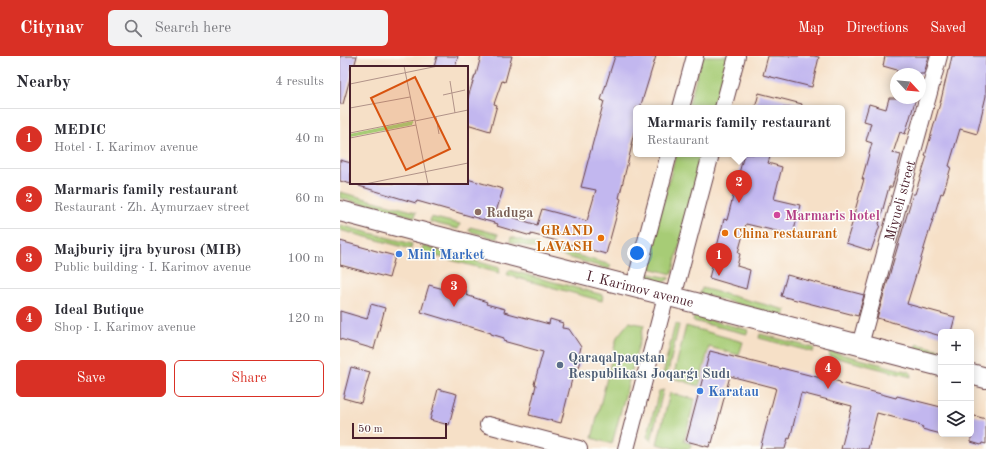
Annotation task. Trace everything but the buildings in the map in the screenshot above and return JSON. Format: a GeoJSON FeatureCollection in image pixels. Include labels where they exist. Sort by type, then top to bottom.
{"type":"FeatureCollection","features":[{"type":"Feature","properties":{"kind":"main road","name":"I. Karimov avenue"},"geometry":{"type":"LineString","coordinates":[[340,211],[938,365]]}},
{"type":"Feature","properties":{"kind":"main road"},"geometry":{"type":"LineString","coordinates":[[974,375],[986,378]]}},
{"type":"Feature","properties":{"kind":"street"},"geometry":{"type":"LineString","coordinates":[[682,105],[695,56]]}},
{"type":"Feature","properties":{"kind":"street"},"geometry":{"type":"LineString","coordinates":[[724,105],[737,56]]}},
{"type":"Feature","properties":{"kind":"street","name":"Miyueli street"},"geometry":{"type":"LineString","coordinates":[[860,345],[939,56]]}},
{"type":"Feature","properties":{"kind":"street"},"geometry":{"type":"LineString","coordinates":[[634,287],[668,157]]}},
{"type":"Feature","properties":{"kind":"street"},"geometry":{"type":"LineString","coordinates":[[626,449],[710,157]]}},
{"type":"Feature","properties":{"kind":"street"},"geometry":{"type":"LineString","coordinates":[[488,425],[579,449]]}},
{"type":"Feature","properties":{"kind":"green space"},"geometry":{"type":"Polygon","coordinates":[[[702,56],[730,56],[717,105],[689,105],[702,56]]]}},
{"type":"Feature","properties":{"kind":"green space"},"geometry":{"type":"Polygon","coordinates":[[[675,157],[703,157],[672,274],[649,268],[647,264],[675,157]]]}},
{"type":"Feature","properties":{"kind":"green space"},"geometry":{"type":"Polygon","coordinates":[[[340,192],[416,212],[415,217],[340,198],[340,192]]]}},
{"type":"Feature","properties":{"kind":"green space"},"geometry":{"type":"Polygon","coordinates":[[[431,217],[460,224],[458,229],[430,222],[431,217]]]}},
{"type":"Feature","properties":{"kind":"green space"},"geometry":{"type":"Polygon","coordinates":[[[340,225],[412,244],[411,249],[340,230],[340,225]]]}},
{"type":"Feature","properties":{"kind":"green space"},"geometry":{"type":"Polygon","coordinates":[[[470,227],[498,234],[497,239],[469,231],[470,227]]]}},
{"type":"Feature","properties":{"kind":"green space"},"geometry":{"type":"Polygon","coordinates":[[[511,237],[539,245],[538,249],[510,242],[511,237]]]}},
{"type":"Feature","properties":{"kind":"green space"},"geometry":{"type":"Polygon","coordinates":[[[423,246],[500,268],[499,273],[421,252],[423,246]]]}},
{"type":"Feature","properties":{"kind":"green space"},"geometry":{"type":"Polygon","coordinates":[[[548,247],[611,265],[609,269],[546,251],[548,247]]]}},
{"type":"Feature","properties":{"kind":"green space"},"geometry":{"type":"Polygon","coordinates":[[[509,270],[603,295],[602,301],[507,275],[509,270]]]}},
{"type":"Feature","properties":{"kind":"green space"},"geometry":{"type":"Polygon","coordinates":[[[645,273],[670,278],[663,283],[649,280],[645,273]]]}},
{"type":"Feature","properties":{"kind":"green space"},"geometry":{"type":"Polygon","coordinates":[[[702,288],[786,310],[784,316],[700,294],[702,288]]]}},
{"type":"Feature","properties":{"kind":"green space"},"geometry":{"type":"Polygon","coordinates":[[[694,316],[748,330],[747,334],[693,321],[694,316]]]}},
{"type":"Feature","properties":{"kind":"green space"},"geometry":{"type":"Polygon","coordinates":[[[629,322],[644,325],[612,444],[592,438],[617,337],[629,322]]]}},
{"type":"Feature","properties":{"kind":"green space"},"geometry":{"type":"Polygon","coordinates":[[[675,324],[679,325],[667,376],[663,374],[675,324]]]}},
{"type":"Feature","properties":{"kind":"green space"},"geometry":{"type":"Polygon","coordinates":[[[686,326],[743,342],[739,355],[709,347],[699,386],[673,378],[686,326]]]}},
{"type":"Feature","properties":{"kind":"green space"},"geometry":{"type":"Polygon","coordinates":[[[760,334],[814,348],[813,352],[759,338],[760,334]]]}},
{"type":"Feature","properties":{"kind":"green space"},"geometry":{"type":"Polygon","coordinates":[[[917,344],[938,349],[938,354],[916,349],[917,344]]]}},
{"type":"Feature","properties":{"kind":"green space"},"geometry":{"type":"Polygon","coordinates":[[[829,351],[910,372],[911,377],[830,356],[829,351]]]}},
{"type":"Feature","properties":{"kind":"green space"},"geometry":{"type":"Polygon","coordinates":[[[664,390],[651,441],[647,437],[659,391],[664,390]]]}},
{"type":"Feature","properties":{"kind":"green space"},"geometry":{"type":"Polygon","coordinates":[[[670,393],[695,399],[684,441],[691,444],[690,449],[676,449],[657,444],[670,393]]]}},
{"type":"Feature","properties":{"kind":"place","name":"Marmaris family restaurant"},"geometry":{"type":"Point","coordinates":[739,203]}},
{"type":"Feature","properties":{"kind":"place","name":"Raduga"},"geometry":{"type":"Point","coordinates":[478,212]}},
{"type":"Feature","properties":{"kind":"place","name":"Marmaris hotel"},"geometry":{"type":"Point","coordinates":[777,215]}},
{"type":"Feature","properties":{"kind":"place","name":"China restaurant"},"geometry":{"type":"Point","coordinates":[725,233]}},
{"type":"Feature","properties":{"kind":"place","name":"GRAND LAVASH"},"geometry":{"type":"Point","coordinates":[601,238]}},
{"type":"Feature","properties":{"kind":"place","name":"Mini Market"},"geometry":{"type":"Point","coordinates":[399,254]}},
{"type":"Feature","properties":{"kind":"place","name":"MEDIC"},"geometry":{"type":"Point","coordinates":[719,276]}},
{"type":"Feature","properties":{"kind":"place","name":"Majburiy ijra byurosı (MIB)"},"geometry":{"type":"Point","coordinates":[454,307]}},
{"type":"Feature","properties":{"kind":"place","name":"Qaraqalpaqstan Respublikası Joqarǵı Sudı"},"geometry":{"type":"Point","coordinates":[560,365]}},
{"type":"Feature","properties":{"kind":"place","name":"Ideal Butique"},"geometry":{"type":"Point","coordinates":[828,389]}},
{"type":"Feature","properties":{"kind":"place","name":"Karatau"},"geometry":{"type":"Point","coordinates":[700,391]}}]}
